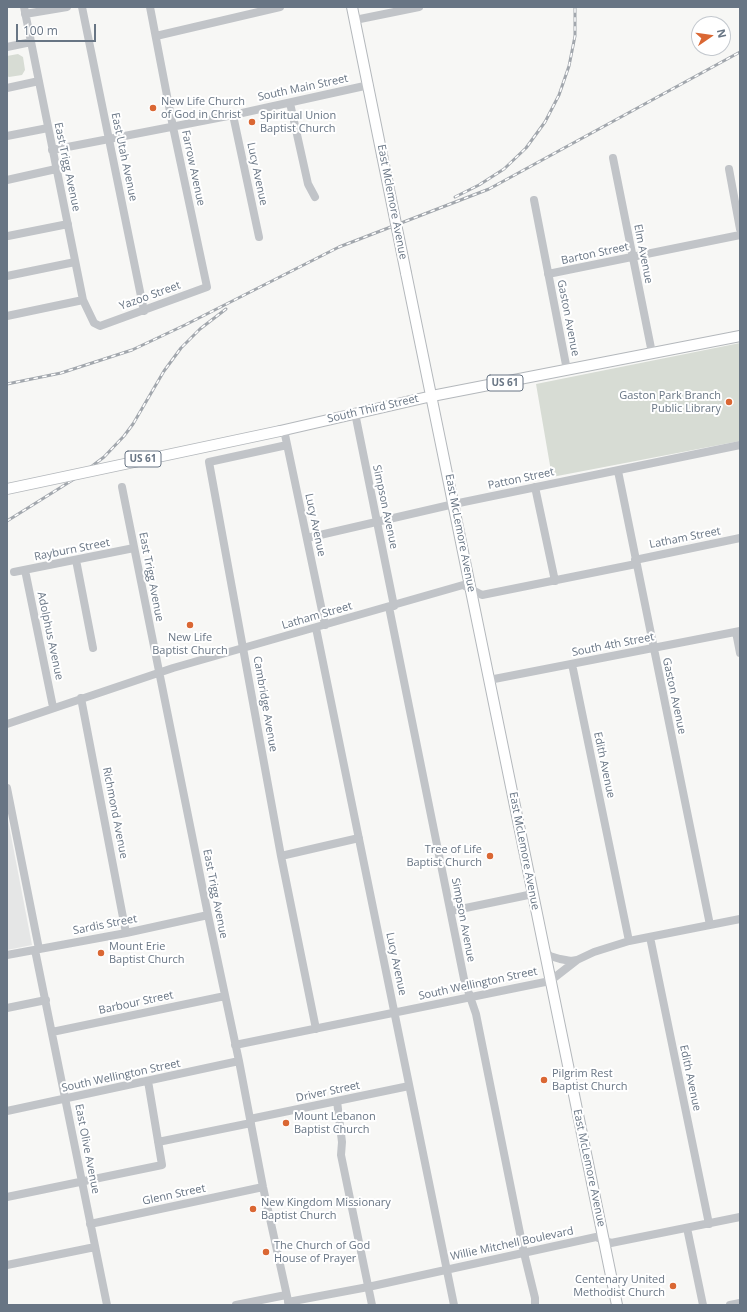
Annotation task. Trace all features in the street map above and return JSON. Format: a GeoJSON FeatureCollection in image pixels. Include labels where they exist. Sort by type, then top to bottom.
{"type":"FeatureCollection","features":[{"type":"Feature","properties":{"kind":"main road","name":"East Mclemore Avenue"},"geometry":{"type":"LineString","coordinates":[[352,7],[432,396]]}},
{"type":"Feature","properties":{"kind":"main road","name":"South Third Street"},"geometry":{"type":"LineString","coordinates":[[7,488],[282,430],[432,396],[740,336]]}},
{"type":"Feature","properties":{"kind":"main road","name":"East McLemore Avenue"},"geometry":{"type":"LineString","coordinates":[[432,396],[617,1305]]}},
{"type":"Feature","properties":{"kind":"street"},"geometry":{"type":"LineString","coordinates":[[24,11],[67,7]]}},
{"type":"Feature","properties":{"kind":"street","name":"East Utah Avenue"},"geometry":{"type":"LineString","coordinates":[[82,7],[144,311]]}},
{"type":"Feature","properties":{"kind":"street","name":"Farrow Avenue"},"geometry":{"type":"LineString","coordinates":[[150,7],[207,286]]}},
{"type":"Feature","properties":{"kind":"street"},"geometry":{"type":"LineString","coordinates":[[156,36],[280,7]]}},
{"type":"Feature","properties":{"kind":"street"},"geometry":{"type":"LineString","coordinates":[[355,20],[420,7]]}},
{"type":"Feature","properties":{"kind":"street","name":"East Trigg Avenue"},"geometry":{"type":"LineString","coordinates":[[24,11],[83,300],[94,322],[100,326]]}},
{"type":"Feature","properties":{"kind":"street"},"geometry":{"type":"LineString","coordinates":[[7,47],[30,42]]}},
{"type":"Feature","properties":{"kind":"street"},"geometry":{"type":"LineString","coordinates":[[7,88],[39,81]]}},
{"type":"Feature","properties":{"kind":"street","name":"South Main Street"},"geometry":{"type":"LineString","coordinates":[[52,150],[233,115],[369,85]]}},
{"type":"Feature","properties":{"kind":"street"},"geometry":{"type":"LineString","coordinates":[[290,103],[308,184],[315,197]]}},
{"type":"Feature","properties":{"kind":"street","name":"Lucy Avenue"},"geometry":{"type":"LineString","coordinates":[[233,115],[259,237]]}},
{"type":"Feature","properties":{"kind":"street"},"geometry":{"type":"LineString","coordinates":[[7,136],[48,128]]}},
{"type":"Feature","properties":{"kind":"street","name":"Elm Avenue"},"geometry":{"type":"LineString","coordinates":[[614,158],[632,257],[652,353]]}},
{"type":"Feature","properties":{"kind":"street"},"geometry":{"type":"LineString","coordinates":[[7,180],[56,169]]}},
{"type":"Feature","properties":{"kind":"street"},"geometry":{"type":"LineString","coordinates":[[729,169],[740,229]]}},
{"type":"Feature","properties":{"kind":"street","name":"Gaston Avenue"},"geometry":{"type":"LineString","coordinates":[[534,200],[567,370]]}},
{"type":"Feature","properties":{"kind":"street"},"geometry":{"type":"LineString","coordinates":[[8,236],[68,224]]}},
{"type":"Feature","properties":{"kind":"street","name":"Barton Street"},"geometry":{"type":"LineString","coordinates":[[548,274],[740,235]]}},
{"type":"Feature","properties":{"kind":"street"},"geometry":{"type":"LineString","coordinates":[[7,276],[75,262]]}},
{"type":"Feature","properties":{"kind":"street","name":"Yazoo Street"},"geometry":{"type":"LineString","coordinates":[[100,326],[144,311],[207,286]]}},
{"type":"Feature","properties":{"kind":"street"},"geometry":{"type":"LineString","coordinates":[[7,316],[83,300]]}},
{"type":"Feature","properties":{"kind":"street","name":"Simpson Avenue"},"geometry":{"type":"LineString","coordinates":[[354,413],[377,522],[391,606],[464,980],[476,1014],[524,1253],[535,1298],[535,1305]]}},
{"type":"Feature","properties":{"kind":"street","name":"Lucy Avenue"},"geometry":{"type":"LineString","coordinates":[[282,430],[287,445],[325,625]]}},
{"type":"Feature","properties":{"kind":"street","name":"Cambridge Avenue"},"geometry":{"type":"LineString","coordinates":[[287,445],[209,462],[281,856],[316,1029]]}},
{"type":"Feature","properties":{"kind":"street","name":"Patton Street"},"geometry":{"type":"LineString","coordinates":[[307,538],[454,504],[740,445]]}},
{"type":"Feature","properties":{"kind":"street","name":"Gaston Avenue"},"geometry":{"type":"LineString","coordinates":[[618,471],[710,925]]}},
{"type":"Feature","properties":{"kind":"street","name":"East Trigg Avenue"},"geometry":{"type":"LineString","coordinates":[[122,487],[208,915],[239,1061],[263,1187],[288,1301]]}},
{"type":"Feature","properties":{"kind":"street"},"geometry":{"type":"LineString","coordinates":[[535,487],[555,581]]}},
{"type":"Feature","properties":{"kind":"street","name":"Latham Street"},"geometry":{"type":"LineString","coordinates":[[7,724],[53,707],[160,672],[462,586],[482,595],[555,581],[740,538]]}},
{"type":"Feature","properties":{"kind":"street","name":"Rayburn Street"},"geometry":{"type":"LineString","coordinates":[[14,572],[134,548]]}},
{"type":"Feature","properties":{"kind":"street"},"geometry":{"type":"LineString","coordinates":[[76,560],[94,648]]}},
{"type":"Feature","properties":{"kind":"street","name":"Adolphus Avenue"},"geometry":{"type":"LineString","coordinates":[[25,570],[53,707]]}},
{"type":"Feature","properties":{"kind":"street","name":"Lucy Avenue"},"geometry":{"type":"LineString","coordinates":[[316,628],[454,1305]]}},
{"type":"Feature","properties":{"kind":"street"},"geometry":{"type":"LineString","coordinates":[[738,632],[740,653]]}},
{"type":"Feature","properties":{"kind":"street","name":"South 4th Street"},"geometry":{"type":"LineString","coordinates":[[490,680],[738,632]]}},
{"type":"Feature","properties":{"kind":"street","name":"Edith Avenue"},"geometry":{"type":"LineString","coordinates":[[572,664],[629,941]]}},
{"type":"Feature","properties":{"kind":"street","name":"Richmond Avenue"},"geometry":{"type":"LineString","coordinates":[[81,698],[126,933]]}},
{"type":"Feature","properties":{"kind":"street","name":"East Olive Avenue"},"geometry":{"type":"LineString","coordinates":[[7,788],[52,1032],[107,1305]]}},
{"type":"Feature","properties":{"kind":"street"},"geometry":{"type":"LineString","coordinates":[[281,856],[359,838]]}},
{"type":"Feature","properties":{"kind":"street"},"geometry":{"type":"LineString","coordinates":[[451,911],[533,894]]}},
{"type":"Feature","properties":{"kind":"street","name":"Sardis Street"},"geometry":{"type":"LineString","coordinates":[[7,955],[126,933],[208,915]]}},
{"type":"Feature","properties":{"kind":"street","name":"South Wellington Street"},"geometry":{"type":"LineString","coordinates":[[235,1045],[550,981],[577,960],[594,952],[629,941],[740,919]]}},
{"type":"Feature","properties":{"kind":"street","name":"Edith Avenue"},"geometry":{"type":"LineString","coordinates":[[650,937],[709,1224]]}},
{"type":"Feature","properties":{"kind":"street"},"geometry":{"type":"LineString","coordinates":[[544,950],[550,956],[571,961],[577,960]]}},
{"type":"Feature","properties":{"kind":"street","name":"Barbour Street"},"geometry":{"type":"LineString","coordinates":[[52,1032],[225,996]]}},
{"type":"Feature","properties":{"kind":"street"},"geometry":{"type":"LineString","coordinates":[[7,1008],[46,1000]]}},
{"type":"Feature","properties":{"kind":"street","name":"South Wellington Street"},"geometry":{"type":"LineString","coordinates":[[7,1111],[239,1061]]}},
{"type":"Feature","properties":{"kind":"street"},"geometry":{"type":"LineString","coordinates":[[7,1197],[162,1165],[148,1081]]}},
{"type":"Feature","properties":{"kind":"street","name":"Driver Street"},"geometry":{"type":"LineString","coordinates":[[158,1142],[410,1086]]}},
{"type":"Feature","properties":{"kind":"street"},"geometry":{"type":"LineString","coordinates":[[337,1101],[342,1142],[341,1155],[372,1305]]}},
{"type":"Feature","properties":{"kind":"street","name":"Glenn Street"},"geometry":{"type":"LineString","coordinates":[[90,1224],[263,1187]]}},
{"type":"Feature","properties":{"kind":"street","name":"Willie Mitchell Boulevard"},"geometry":{"type":"LineString","coordinates":[[236,1305],[288,1301],[368,1286],[596,1237],[611,1243],[740,1217]]}},
{"type":"Feature","properties":{"kind":"street"},"geometry":{"type":"LineString","coordinates":[[687,1228],[702,1305]]}},
{"type":"Feature","properties":{"kind":"street"},"geometry":{"type":"LineString","coordinates":[[7,1265],[95,1247]]}},
{"type":"Feature","properties":{"kind":"street"},"geometry":{"type":"LineString","coordinates":[[730,1305],[740,1303]]}},
{"type":"Feature","properties":{"kind":"shaded area"},"geometry":{"type":"Polygon","coordinates":[[[18,54],[23,57],[25,70],[22,75],[9,77],[7,76],[7,56],[18,54]]]}},
{"type":"Feature","properties":{"kind":"shaded area"},"geometry":{"type":"Polygon","coordinates":[[[740,343],[740,441],[552,477],[536,384],[740,343]]]}},
{"type":"Feature","properties":{"kind":"shaded area"},"geometry":{"type":"Polygon","coordinates":[[[7,815],[32,945],[7,950],[7,815]]]}},
{"type":"Feature","properties":{"kind":"railway"},"geometry":{"type":"LineString","coordinates":[[455,197],[479,185],[504,169],[526,148],[545,122],[559,95],[569,66],[575,36],[575,7]]}},
{"type":"Feature","properties":{"kind":"railway"},"geometry":{"type":"LineString","coordinates":[[7,384],[61,373],[132,350],[185,325],[339,247],[489,189],[740,52]]}},
{"type":"Feature","properties":{"kind":"railway"},"geometry":{"type":"LineString","coordinates":[[7,521],[79,476],[104,457],[133,424],[164,371],[181,348],[200,329],[226,309]]}},
{"type":"Feature","properties":{"kind":"place","name":"New Life Church of God in Christ"},"geometry":{"type":"Point","coordinates":[153,108]}},
{"type":"Feature","properties":{"kind":"place","name":"Spiritual Union Baptist Church"},"geometry":{"type":"Point","coordinates":[252,122]}},
{"type":"Feature","properties":{"kind":"place","name":"Gaston Park Branch Public Library"},"geometry":{"type":"Point","coordinates":[729,402]}},
{"type":"Feature","properties":{"kind":"place","name":"New Life Baptist Church"},"geometry":{"type":"Point","coordinates":[190,625]}},
{"type":"Feature","properties":{"kind":"place","name":"Tree of Life Baptist Church"},"geometry":{"type":"Point","coordinates":[490,856]}},
{"type":"Feature","properties":{"kind":"place","name":"Mount Erie Baptist Church"},"geometry":{"type":"Point","coordinates":[101,953]}},
{"type":"Feature","properties":{"kind":"place","name":"Pilgrim Rest Baptist Church"},"geometry":{"type":"Point","coordinates":[544,1080]}},
{"type":"Feature","properties":{"kind":"place","name":"Mount Lebanon Baptist Church"},"geometry":{"type":"Point","coordinates":[286,1123]}},
{"type":"Feature","properties":{"kind":"place","name":"New Kingdom Missionary Baptist Church"},"geometry":{"type":"Point","coordinates":[253,1209]}},
{"type":"Feature","properties":{"kind":"place","name":"The Church of God House of Prayer"},"geometry":{"type":"Point","coordinates":[266,1252]}},
{"type":"Feature","properties":{"kind":"place","name":"Centenary United Methodist Church"},"geometry":{"type":"Point","coordinates":[673,1286]}}]}
